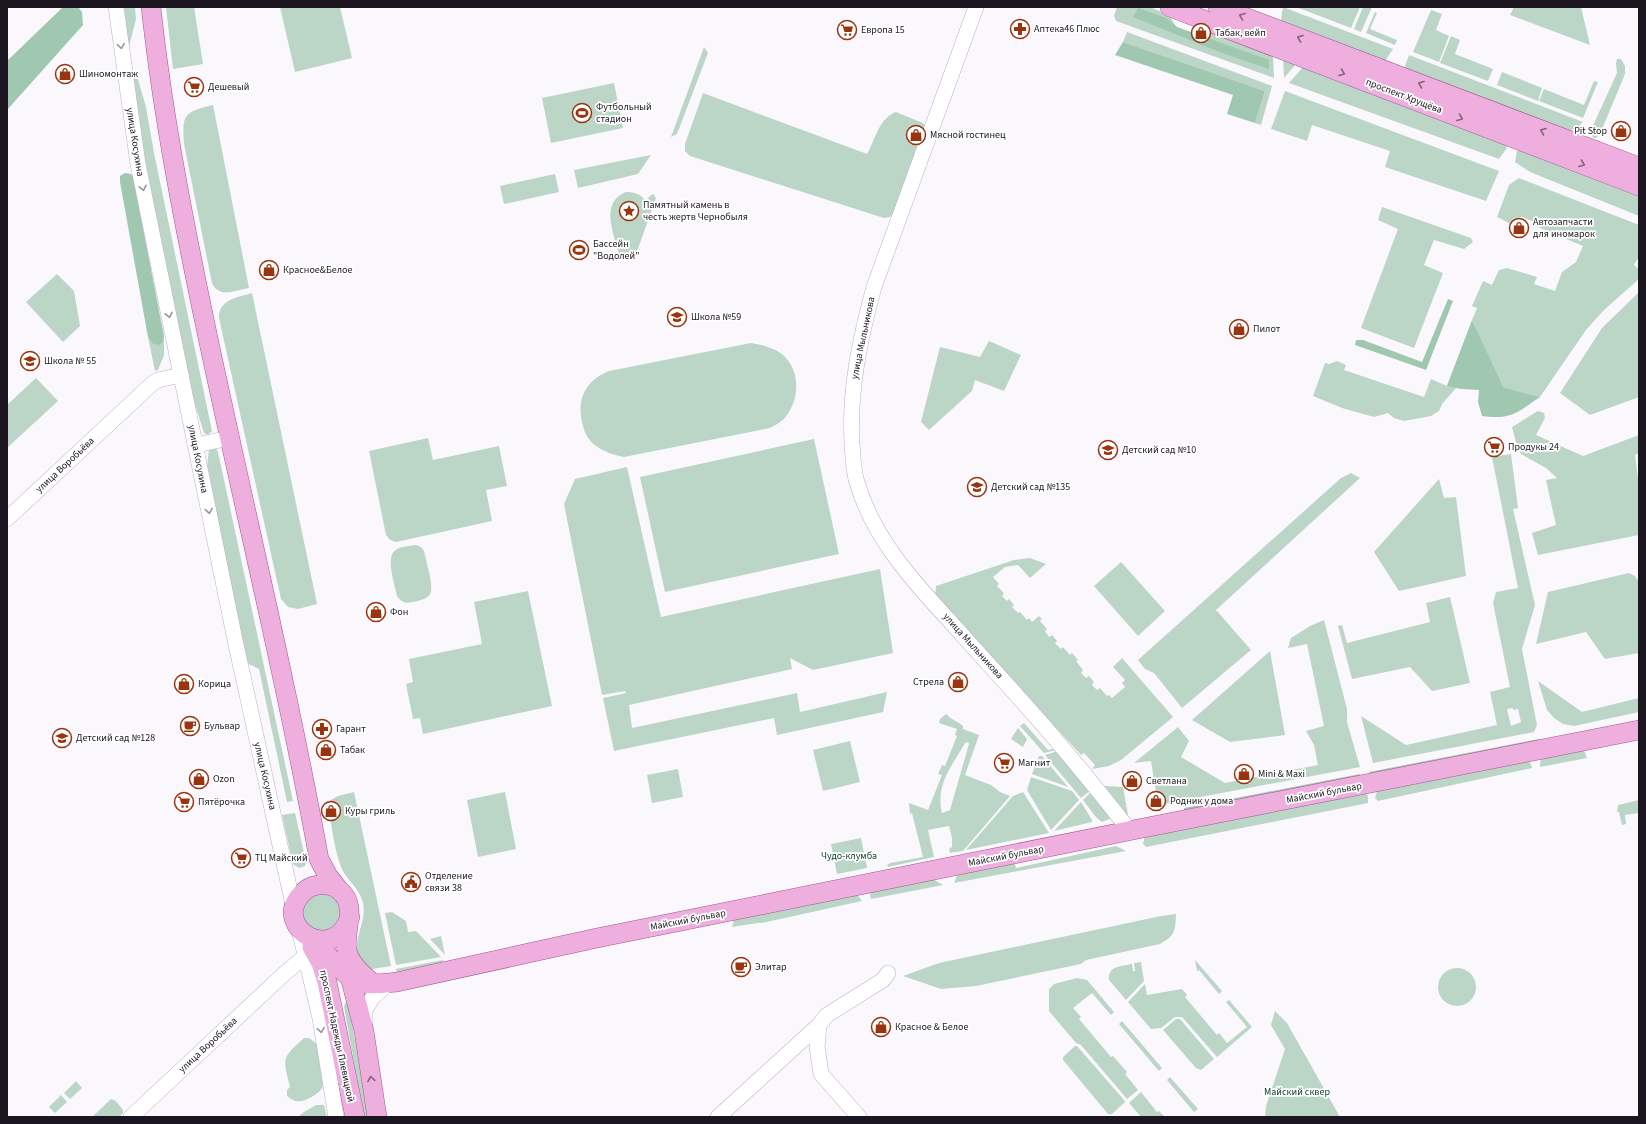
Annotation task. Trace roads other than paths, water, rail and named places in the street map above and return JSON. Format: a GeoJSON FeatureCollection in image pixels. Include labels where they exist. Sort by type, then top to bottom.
{"type":"FeatureCollection","features":[{"type":"Feature","properties":{"kind":"main road"},"geometry":{"type":"LineString","coordinates":[[151,7],[165,111],[182,211],[230,438],[271,619],[320,859],[328,876],[345,897],[349,906],[350,917],[346,940],[348,952],[353,963],[362,974],[381,983]]}},
{"type":"Feature","properties":{"kind":"main road","name":"проспект Хрущёва"},"geometry":{"type":"LineString","coordinates":[[1170,7],[1639,186]]}},
{"type":"Feature","properties":{"kind":"main road","name":"проспект Хрущёва"},"geometry":{"type":"LineString","coordinates":[[1218,7],[1639,167]]}},
{"type":"Feature","properties":{"kind":"main road","name":"Майский бульвар"},"geometry":{"type":"LineString","coordinates":[[381,983],[1130,830],[1639,730]]}},
{"type":"Feature","properties":{"kind":"main road"},"geometry":{"type":"LineString","coordinates":[[320,859],[312,877],[296,900],[309,940],[350,977],[362,983],[381,983]]}},
{"type":"Feature","properties":{"kind":"main road"},"geometry":{"type":"LineString","coordinates":[[302,892],[310,887],[320,884],[339,890]]}},
{"type":"Feature","properties":{"kind":"main road"},"geometry":{"type":"LineString","coordinates":[[309,940],[340,934],[350,917]]}},
{"type":"Feature","properties":{"kind":"main road","name":"проспект Надежды Плевицкой"},"geometry":{"type":"LineString","coordinates":[[309,940],[321,963],[327,982],[354,1117]]}},
{"type":"Feature","properties":{"kind":"main road"},"geometry":{"type":"LineString","coordinates":[[348,952],[347,962],[364,1031],[378,1117]]}},
{"type":"Feature","properties":{"kind":"street","name":"улица Косухина"},"geometry":{"type":"LineString","coordinates":[[116,7],[138,164],[235,640],[309,940],[336,1117]]}},
{"type":"Feature","properties":{"kind":"street","name":"улица Мыльникова"},"geometry":{"type":"LineString","coordinates":[[976,7],[876,281],[865,319],[857,358],[852,401],[852,435],[856,478],[864,503],[874,523],[899,562],[918,586],[1028,708],[1130,830]]}},
{"type":"Feature","properties":{"kind":"street","name":"улица Воробьёва"},"geometry":{"type":"LineString","coordinates":[[7,519],[122,410],[152,384],[158,380],[181,375]]}},
{"type":"Feature","properties":{"kind":"street"},"geometry":{"type":"LineString","coordinates":[[196,445],[230,438]]}},
{"type":"Feature","properties":{"kind":"street"},"geometry":{"type":"LineString","coordinates":[[284,974],[297,946],[297,935],[309,940]]}},
{"type":"Feature","properties":{"kind":"street","name":"улица Воробьёва"},"geometry":{"type":"LineString","coordinates":[[131,1117],[284,974],[309,940]]}},
{"type":"Feature","properties":{"kind":"street"},"geometry":{"type":"LineString","coordinates":[[718,1117],[819,1025],[828,1015],[883,980],[888,973]]}},
{"type":"Feature","properties":{"kind":"street"},"geometry":{"type":"LineString","coordinates":[[364,1031],[365,1010],[381,983]]}},
{"type":"Feature","properties":{"kind":"street"},"geometry":{"type":"LineString","coordinates":[[819,1025],[817,1046],[821,1074],[859,1117]]}},
{"type":"Feature","properties":{"kind":"place","name":"Аптека46 Плюс"},"geometry":{"type":"Point","coordinates":[1020,29]}},
{"type":"Feature","properties":{"kind":"place","name":"Европа 15"},"geometry":{"type":"Point","coordinates":[847,30]}},
{"type":"Feature","properties":{"kind":"place","name":"Табак, вейп"},"geometry":{"type":"Point","coordinates":[1201,33]}},
{"type":"Feature","properties":{"kind":"place","name":"Шиномонтаж"},"geometry":{"type":"Point","coordinates":[65,74]}},
{"type":"Feature","properties":{"kind":"place","name":"Дешевый"},"geometry":{"type":"Point","coordinates":[194,87]}},
{"type":"Feature","properties":{"kind":"place","name":"Футбольный стадион"},"geometry":{"type":"Point","coordinates":[582,113]}},
{"type":"Feature","properties":{"kind":"place","name":"Pit Stop"},"geometry":{"type":"Point","coordinates":[1621,131]}},
{"type":"Feature","properties":{"kind":"place","name":"Мясной гостинец"},"geometry":{"type":"Point","coordinates":[916,135]}},
{"type":"Feature","properties":{"kind":"place","name":"Памятный камень в честь жертв Чернобыля"},"geometry":{"type":"Point","coordinates":[629,211]}},
{"type":"Feature","properties":{"kind":"place","name":"Автозапчасти для иномарок"},"geometry":{"type":"Point","coordinates":[1519,228]}},
{"type":"Feature","properties":{"kind":"place","name":"Бассейн \"Водолей\""},"geometry":{"type":"Point","coordinates":[579,250]}},
{"type":"Feature","properties":{"kind":"place","name":"Красное&Белое"},"geometry":{"type":"Point","coordinates":[269,270]}},
{"type":"Feature","properties":{"kind":"place","name":"Школа №59"},"geometry":{"type":"Point","coordinates":[677,317]}},
{"type":"Feature","properties":{"kind":"place","name":"Пилот"},"geometry":{"type":"Point","coordinates":[1239,329]}},
{"type":"Feature","properties":{"kind":"place","name":"Школа № 55"},"geometry":{"type":"Point","coordinates":[30,361]}},
{"type":"Feature","properties":{"kind":"place","name":"Продукы 24"},"geometry":{"type":"Point","coordinates":[1494,447]}},
{"type":"Feature","properties":{"kind":"place","name":"Детский сад №10"},"geometry":{"type":"Point","coordinates":[1108,450]}},
{"type":"Feature","properties":{"kind":"place","name":"Детский сад №135"},"geometry":{"type":"Point","coordinates":[977,487]}},
{"type":"Feature","properties":{"kind":"place","name":"Фон"},"geometry":{"type":"Point","coordinates":[376,612]}},
{"type":"Feature","properties":{"kind":"place","name":"Стрела"},"geometry":{"type":"Point","coordinates":[958,682]}},
{"type":"Feature","properties":{"kind":"place","name":"Корица"},"geometry":{"type":"Point","coordinates":[184,684]}},
{"type":"Feature","properties":{"kind":"place","name":"Бульвар"},"geometry":{"type":"Point","coordinates":[190,726]}},
{"type":"Feature","properties":{"kind":"place","name":"Гарант"},"geometry":{"type":"Point","coordinates":[322,729]}},
{"type":"Feature","properties":{"kind":"place","name":"Детский сад №128"},"geometry":{"type":"Point","coordinates":[62,738]}},
{"type":"Feature","properties":{"kind":"place","name":"Табак"},"geometry":{"type":"Point","coordinates":[326,750]}},
{"type":"Feature","properties":{"kind":"place","name":"Магнит"},"geometry":{"type":"Point","coordinates":[1004,763]}},
{"type":"Feature","properties":{"kind":"place","name":"Mini & Maxi"},"geometry":{"type":"Point","coordinates":[1244,774]}},
{"type":"Feature","properties":{"kind":"place","name":"Ozon"},"geometry":{"type":"Point","coordinates":[199,779]}},
{"type":"Feature","properties":{"kind":"place","name":"Светлана"},"geometry":{"type":"Point","coordinates":[1132,781]}},
{"type":"Feature","properties":{"kind":"place","name":"Родник у дома"},"geometry":{"type":"Point","coordinates":[1156,801]}},
{"type":"Feature","properties":{"kind":"place","name":"Пятёрочка"},"geometry":{"type":"Point","coordinates":[184,802]}},
{"type":"Feature","properties":{"kind":"place","name":"Куры гриль"},"geometry":{"type":"Point","coordinates":[331,811]}},
{"type":"Feature","properties":{"kind":"place","name":"ТЦ Майский"},"geometry":{"type":"Point","coordinates":[241,858]}},
{"type":"Feature","properties":{"kind":"place","name":"Отделение связи 38"},"geometry":{"type":"Point","coordinates":[411,882]}},
{"type":"Feature","properties":{"kind":"place","name":"Элитар"},"geometry":{"type":"Point","coordinates":[741,967]}},
{"type":"Feature","properties":{"kind":"place","name":"Красное & Белое"},"geometry":{"type":"Point","coordinates":[881,1027]}},
{"type":"Feature","properties":{"kind":"park label","name":"Чудо-клумба"},"geometry":{"type":"Point","coordinates":[849,856]}},
{"type":"Feature","properties":{"kind":"park label","name":"Майский сквер"},"geometry":{"type":"Point","coordinates":[1297,1092]}}]}
